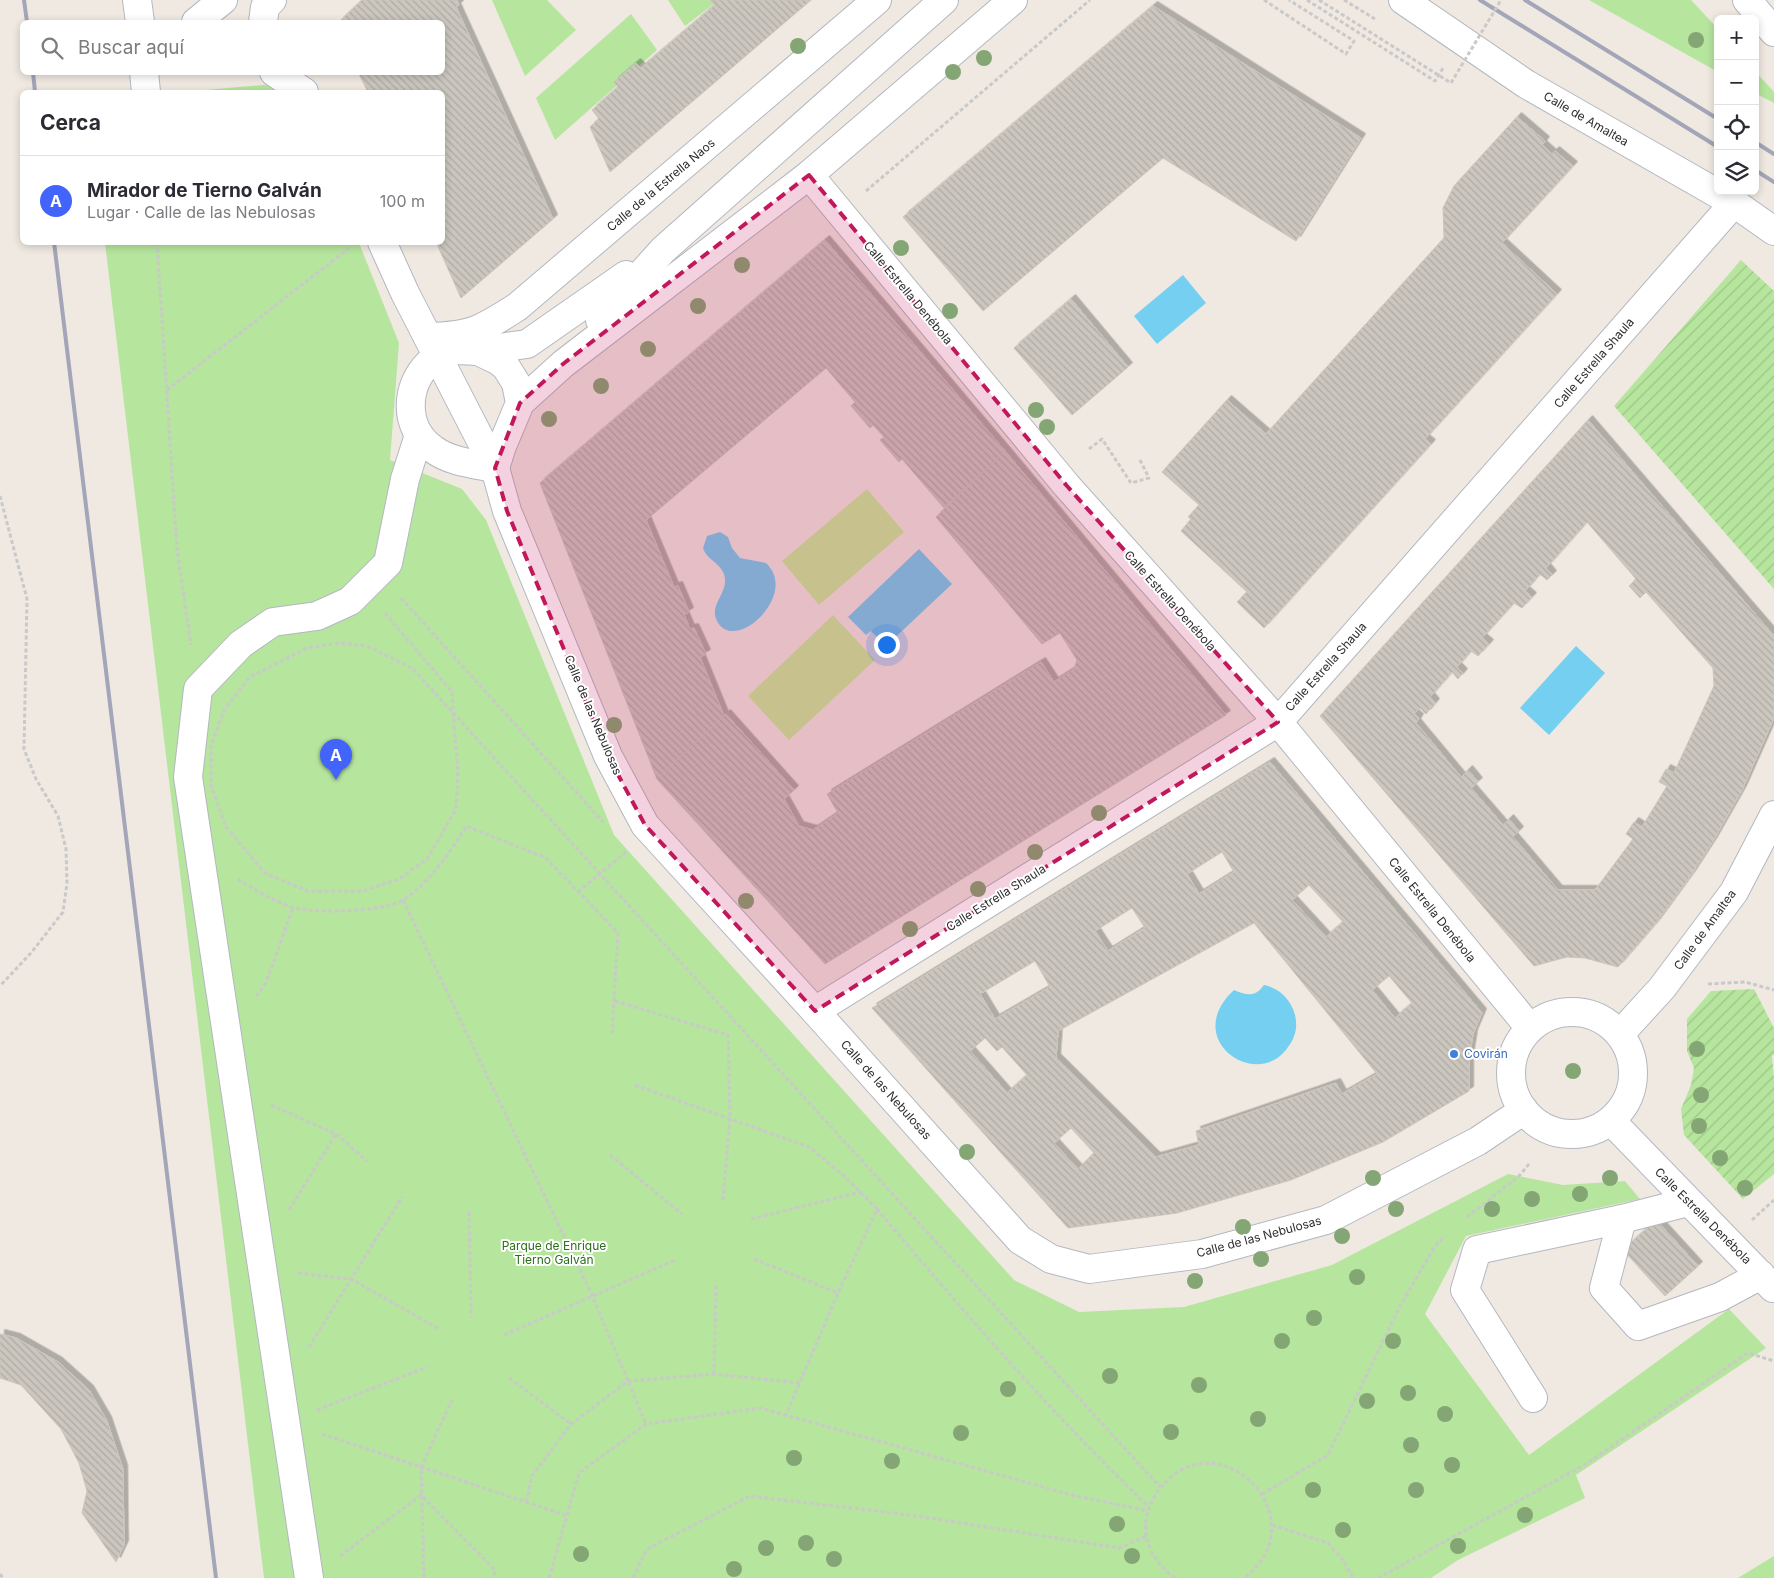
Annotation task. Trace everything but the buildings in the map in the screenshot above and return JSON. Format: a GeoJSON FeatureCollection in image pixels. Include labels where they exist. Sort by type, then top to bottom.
{"type":"FeatureCollection","features":[{"type":"Feature","properties":{"kind":"street"},"geometry":{"type":"LineString","coordinates":[[137,0],[140,20]]}},
{"type":"Feature","properties":{"kind":"street"},"geometry":{"type":"LineString","coordinates":[[198,20],[223,0]]}},
{"type":"Feature","properties":{"kind":"street"},"geometry":{"type":"LineString","coordinates":[[263,20],[265,7],[272,0]]}},
{"type":"Feature","properties":{"kind":"street","name":"Calle de la Estrella Naos"},"geometry":{"type":"LineString","coordinates":[[433,346],[458,336],[484,329],[517,307],[878,0]]}},
{"type":"Feature","properties":{"kind":"street"},"geometry":{"type":"LineString","coordinates":[[592,341],[594,326],[663,250],[944,0]]}},
{"type":"Feature","properties":{"kind":"street"},"geometry":{"type":"LineString","coordinates":[[663,250],[527,344],[478,352],[433,346],[415,380],[410,402],[412,422],[419,435],[433,450],[456,460],[495,468],[520,403],[592,341],[809,175],[1013,0]]}},
{"type":"Feature","properties":{"kind":"street","name":"Calle de Amaltea"},"geometry":{"type":"LineString","coordinates":[[1403,0],[1526,84],[1734,203],[1774,231]]}},
{"type":"Feature","properties":{"kind":"street"},"geometry":{"type":"LineString","coordinates":[[1747,0],[1774,32]]}},
{"type":"Feature","properties":{"kind":"street"},"geometry":{"type":"LineString","coordinates":[[144,75],[146,90]]}},
{"type":"Feature","properties":{"kind":"street"},"geometry":{"type":"LineString","coordinates":[[278,75],[301,90]]}},
{"type":"Feature","properties":{"kind":"street","name":"Calle Estrella Denébola"},"geometry":{"type":"LineString","coordinates":[[809,175],[1067,486],[1278,722],[1530,1028]]}},
{"type":"Feature","properties":{"kind":"street","name":"Calle Estrella Shaula"},"geometry":{"type":"LineString","coordinates":[[815,1011],[1278,722],[1734,203]]}},
{"type":"Feature","properties":{"kind":"street","name":"Calle de las Nebulosas"},"geometry":{"type":"LineString","coordinates":[[383,245],[495,468],[507,511],[608,756],[645,825],[1020,1240],[1052,1259],[1089,1269],[1202,1254],[1326,1220],[1478,1141],[1524,1110]]}},
{"type":"Feature","properties":{"kind":"street"},"geometry":{"type":"LineString","coordinates":[[478,352],[497,360],[506,367],[516,383],[520,403]]}},
{"type":"Feature","properties":{"kind":"street"},"geometry":{"type":"LineString","coordinates":[[309,1578],[188,777],[198,689],[241,644],[273,622],[317,616],[350,601],[388,573],[405,479],[419,435]]}},
{"type":"Feature","properties":{"kind":"street","name":"Calle de Amaltea"},"geometry":{"type":"LineString","coordinates":[[1620,1034],[1662,988],[1734,892],[1774,815]]}},
{"type":"Feature","properties":{"kind":"street"},"geometry":{"type":"LineString","coordinates":[[1566,1012],[1586,1013],[1605,1021],[1620,1034],[1630,1051],[1634,1070],[1632,1089],[1624,1107],[1611,1121],[1594,1131],[1574,1135],[1555,1132],[1538,1124],[1524,1110],[1515,1095],[1512,1068],[1519,1043],[1530,1028],[1547,1018],[1566,1012]]}},
{"type":"Feature","properties":{"kind":"street","name":"Calle Estrella Denébola"},"geometry":{"type":"LineString","coordinates":[[1611,1121],[1768,1282]]}},
{"type":"Feature","properties":{"kind":"street"},"geometry":{"type":"LineString","coordinates":[[1533,1398],[1464,1290],[1477,1250],[1622,1219],[1688,1202]]}},
{"type":"Feature","properties":{"kind":"street"},"geometry":{"type":"LineString","coordinates":[[1622,1219],[1604,1288],[1638,1326],[1768,1282]]}},
{"type":"Feature","properties":{"kind":"path"},"geometry":{"type":"LineString","coordinates":[[863,193],[1090,0]]}},
{"type":"Feature","properties":{"kind":"path"},"geometry":{"type":"LineString","coordinates":[[1264,0],[1346,54],[1354,41],[1289,0]]}},
{"type":"Feature","properties":{"kind":"path"},"geometry":{"type":"LineString","coordinates":[[1307,0],[1435,81],[1447,61]]}},
{"type":"Feature","properties":{"kind":"path"},"geometry":{"type":"LineString","coordinates":[[1319,0],[1451,83],[1501,0]]}},
{"type":"Feature","properties":{"kind":"path"},"geometry":{"type":"LineString","coordinates":[[157,245],[177,550],[198,689]]}},
{"type":"Feature","properties":{"kind":"path"},"geometry":{"type":"LineString","coordinates":[[167,391],[351,245]]}},
{"type":"Feature","properties":{"kind":"path"},"geometry":{"type":"LineString","coordinates":[[1089,449],[1102,439],[1131,483],[1149,478],[1139,458]]}},
{"type":"Feature","properties":{"kind":"path"},"geometry":{"type":"LineString","coordinates":[[0,496],[27,600],[24,749],[36,779],[58,816],[66,849],[67,884],[63,912],[31,953],[0,986]]}},
{"type":"Feature","properties":{"kind":"path"},"geometry":{"type":"LineString","coordinates":[[388,573],[385,613],[452,692],[454,727],[458,770],[456,810],[427,860],[399,879],[363,891],[308,891],[266,873],[226,827],[211,786],[211,746],[224,710],[250,677],[282,658],[307,648],[338,643],[367,646],[412,668],[1160,1487]]}},
{"type":"Feature","properties":{"kind":"path"},"geometry":{"type":"LineString","coordinates":[[388,573],[608,828]]}},
{"type":"Feature","properties":{"kind":"path"},"geometry":{"type":"LineString","coordinates":[[198,841],[225,870],[263,894],[293,908],[322,911],[368,909],[403,900],[431,875],[452,850],[466,826],[546,858],[618,934],[612,1035]]}},
{"type":"Feature","properties":{"kind":"path"},"geometry":{"type":"LineString","coordinates":[[578,892],[628,850],[624,845]]}},
{"type":"Feature","properties":{"kind":"path"},"geometry":{"type":"LineString","coordinates":[[403,900],[469,1042],[592,1295],[646,1424]]}},
{"type":"Feature","properties":{"kind":"path"},"geometry":{"type":"LineString","coordinates":[[227,1034],[264,985],[293,908]]}},
{"type":"Feature","properties":{"kind":"path"},"geometry":{"type":"LineString","coordinates":[[1662,988],[1744,982],[1774,990]]}},
{"type":"Feature","properties":{"kind":"path"},"geometry":{"type":"LineString","coordinates":[[615,1001],[728,1035],[730,1118],[722,1200]]}},
{"type":"Feature","properties":{"kind":"path"},"geometry":{"type":"LineString","coordinates":[[636,1085],[809,1147],[861,1192],[877,1209],[970,1319],[1148,1509]]}},
{"type":"Feature","properties":{"kind":"path"},"geometry":{"type":"LineString","coordinates":[[236,1088],[336,1134],[366,1161]]}},
{"type":"Feature","properties":{"kind":"path"},"geometry":{"type":"LineString","coordinates":[[336,1134],[262,1262],[351,1280],[439,1330]]}},
{"type":"Feature","properties":{"kind":"path"},"geometry":{"type":"LineString","coordinates":[[610,1155],[682,1214]]}},
{"type":"Feature","properties":{"kind":"path"},"geometry":{"type":"LineString","coordinates":[[1461,1222],[1480,1204],[1519,1176],[1529,1164]]}},
{"type":"Feature","properties":{"kind":"path"},"geometry":{"type":"LineString","coordinates":[[751,1219],[861,1192]]}},
{"type":"Feature","properties":{"kind":"path"},"geometry":{"type":"LineString","coordinates":[[281,1391],[402,1197]]}},
{"type":"Feature","properties":{"kind":"path"},"geometry":{"type":"LineString","coordinates":[[786,1415],[838,1293],[877,1209]]}},
{"type":"Feature","properties":{"kind":"path"},"geometry":{"type":"LineString","coordinates":[[469,1212],[471,1317]]}},
{"type":"Feature","properties":{"kind":"path"},"geometry":{"type":"LineString","coordinates":[[1262,1494],[1328,1455],[1400,1306],[1434,1246],[1448,1234]]}},
{"type":"Feature","properties":{"kind":"path"},"geometry":{"type":"LineString","coordinates":[[754,1259],[838,1293]]}},
{"type":"Feature","properties":{"kind":"path"},"geometry":{"type":"LineString","coordinates":[[504,1335],[675,1260]]}},
{"type":"Feature","properties":{"kind":"path"},"geometry":{"type":"LineString","coordinates":[[714,1374],[716,1285]]}},
{"type":"Feature","properties":{"kind":"path"},"geometry":{"type":"LineString","coordinates":[[1378,1578],[1586,1464],[1748,1353],[1774,1361]]}},
{"type":"Feature","properties":{"kind":"path"},"geometry":{"type":"LineString","coordinates":[[286,1422],[426,1367]]}},
{"type":"Feature","properties":{"kind":"path"},"geometry":{"type":"LineString","coordinates":[[526,1502],[532,1476],[571,1424],[628,1381],[714,1374],[800,1383]]}},
{"type":"Feature","properties":{"kind":"path"},"geometry":{"type":"LineString","coordinates":[[509,1378],[571,1424]]}},
{"type":"Feature","properties":{"kind":"path"},"geometry":{"type":"LineString","coordinates":[[424,1578],[421,1467],[452,1400]]}},
{"type":"Feature","properties":{"kind":"path"},"geometry":{"type":"LineString","coordinates":[[549,1578],[565,1516],[579,1473],[646,1424],[760,1408],[1072,1495],[1148,1509]]}},
{"type":"Feature","properties":{"kind":"path"},"geometry":{"type":"LineString","coordinates":[[286,1422],[565,1516]]}},
{"type":"Feature","properties":{"kind":"path"},"geometry":{"type":"LineString","coordinates":[[1174,1578],[1165,1571],[1153,1555],[1147,1536],[1148,1509],[1160,1487],[1175,1474],[1193,1466],[1213,1464],[1232,1469],[1250,1479],[1262,1494],[1270,1513],[1272,1525],[1266,1553],[1255,1570],[1244,1578]]}},
{"type":"Feature","properties":{"kind":"path"},"geometry":{"type":"LineString","coordinates":[[338,1558],[421,1495]]}},
{"type":"Feature","properties":{"kind":"path"},"geometry":{"type":"LineString","coordinates":[[421,1495],[495,1570],[494,1578]]}},
{"type":"Feature","properties":{"kind":"path"},"geometry":{"type":"LineString","coordinates":[[633,1578],[647,1549],[750,1496],[916,1516],[1119,1548],[1147,1536]]}},
{"type":"Feature","properties":{"kind":"path"},"geometry":{"type":"LineString","coordinates":[[1272,1525],[1328,1543],[1343,1560],[1354,1578]]}},
{"type":"Feature","properties":{"kind":"path"},"geometry":{"type":"LineString","coordinates":[[0,1574],[3,1578]]}},
{"type":"Feature","properties":{"kind":"highlighted area"},"geometry":{"type":"Polygon","coordinates":[[[809,175],[1067,486],[1278,722],[815,1011],[645,825],[608,756],[507,511],[495,468],[520,403],[563,364],[809,175]]]}},
{"type":"Feature","properties":{"kind":"green space"},"geometry":{"type":"Polygon","coordinates":[[[492,0],[547,0],[576,30],[525,76],[492,0]]]}},
{"type":"Feature","properties":{"kind":"green space"},"geometry":{"type":"Polygon","coordinates":[[[668,0],[719,0],[685,26],[668,0]]]}},
{"type":"Feature","properties":{"kind":"green space"},"geometry":{"type":"Polygon","coordinates":[[[1589,0],[1691,0],[1714,25],[1714,70],[1589,0]]]}},
{"type":"Feature","properties":{"kind":"green space"},"geometry":{"type":"Polygon","coordinates":[[[631,14],[657,50],[555,140],[536,98],[631,14]]]}},
{"type":"Feature","properties":{"kind":"green space"},"geometry":{"type":"Polygon","coordinates":[[[1759,75],[1774,92],[1774,103],[1759,95],[1759,75]]]}},
{"type":"Feature","properties":{"kind":"green space"},"geometry":{"type":"Polygon","coordinates":[[[273,84],[276,90],[206,90],[273,84]]]}},
{"type":"Feature","properties":{"kind":"green space","name":"Parque de Enrique Tierno Galván"},"geometry":{"type":"Polygon","coordinates":[[[105,245],[360,245],[399,343],[390,460],[462,489],[486,520],[614,835],[1014,1280],[1079,1312],[1184,1307],[1332,1265],[1508,1174],[1563,1185],[1625,1181],[1640,1199],[1466,1236],[1425,1314],[1529,1455],[1729,1309],[1766,1348],[1576,1475],[1585,1498],[1458,1560],[1431,1578],[264,1578],[105,245]]]}},
{"type":"Feature","properties":{"kind":"green space"},"geometry":{"type":"Polygon","coordinates":[[[1741,260],[1774,291],[1774,589],[1614,406],[1741,260]]]}},
{"type":"Feature","properties":{"kind":"green space"},"geometry":{"type":"Polygon","coordinates":[[[867,489],[904,532],[819,605],[782,561],[867,489]]]}},
{"type":"Feature","properties":{"kind":"green space"},"geometry":{"type":"Polygon","coordinates":[[[833,615],[875,660],[789,740],[748,696],[833,615]]]}},
{"type":"Feature","properties":{"kind":"green space"},"geometry":{"type":"Polygon","coordinates":[[[1754,989],[1774,1028],[1774,1054],[1772,1056],[1774,1079],[1774,1174],[1743,1199],[1684,1135],[1681,1109],[1691,1085],[1694,1068],[1687,1051],[1687,1019],[1711,991],[1754,989]]]}},
{"type":"Feature","properties":{"kind":"green space"},"geometry":{"type":"Polygon","coordinates":[[[1774,1556],[1774,1578],[1738,1578],[1774,1556]]]}},
{"type":"Feature","properties":{"kind":"water"},"geometry":{"type":"Polygon","coordinates":[[[1183,275],[1206,303],[1157,344],[1134,316],[1183,275]]]}},
{"type":"Feature","properties":{"kind":"water"},"geometry":{"type":"Polygon","coordinates":[[[720,532],[728,537],[732,548],[740,558],[766,563],[774,576],[775,590],[770,604],[761,617],[749,626],[737,631],[725,630],[717,621],[715,609],[724,587],[724,574],[703,548],[707,536],[720,532]]]}},
{"type":"Feature","properties":{"kind":"water"},"geometry":{"type":"Polygon","coordinates":[[[919,549],[952,584],[886,646],[871,631],[866,635],[848,617],[919,549]]]}},
{"type":"Feature","properties":{"kind":"water"},"geometry":{"type":"Polygon","coordinates":[[[1576,646],[1605,673],[1549,735],[1520,708],[1576,646]]]}},
{"type":"Feature","properties":{"kind":"water"},"geometry":{"type":"Polygon","coordinates":[[[1264,985],[1284,995],[1291,1004],[1296,1019],[1295,1032],[1288,1047],[1275,1060],[1259,1064],[1243,1062],[1230,1054],[1219,1042],[1215,1026],[1220,1009],[1234,990],[1254,994],[1264,985]]]}},
{"type":"Feature","properties":{"kind":"railway"},"geometry":{"type":"LineString","coordinates":[[24,0],[27,20]]}},
{"type":"Feature","properties":{"kind":"railway"},"geometry":{"type":"LineString","coordinates":[[1480,0],[1714,145]]}},
{"type":"Feature","properties":{"kind":"railway"},"geometry":{"type":"LineString","coordinates":[[1525,0],[1714,117]]}},
{"type":"Feature","properties":{"kind":"railway"},"geometry":{"type":"LineString","coordinates":[[33,75],[35,90]]}},
{"type":"Feature","properties":{"kind":"railway"},"geometry":{"type":"LineString","coordinates":[[1759,145],[1774,154]]}},
{"type":"Feature","properties":{"kind":"railway"},"geometry":{"type":"LineString","coordinates":[[1759,173],[1774,182]]}},
{"type":"Feature","properties":{"kind":"railway"},"geometry":{"type":"LineString","coordinates":[[54,245],[216,1578]]}},
{"type":"Feature","properties":{"kind":"place","name":"Mirador de Tierno Galván"},"geometry":{"type":"Point","coordinates":[336,780]}},
{"type":"Feature","properties":{"kind":"place","name":"Covirán"},"geometry":{"type":"Point","coordinates":[1454,1054]}}]}
